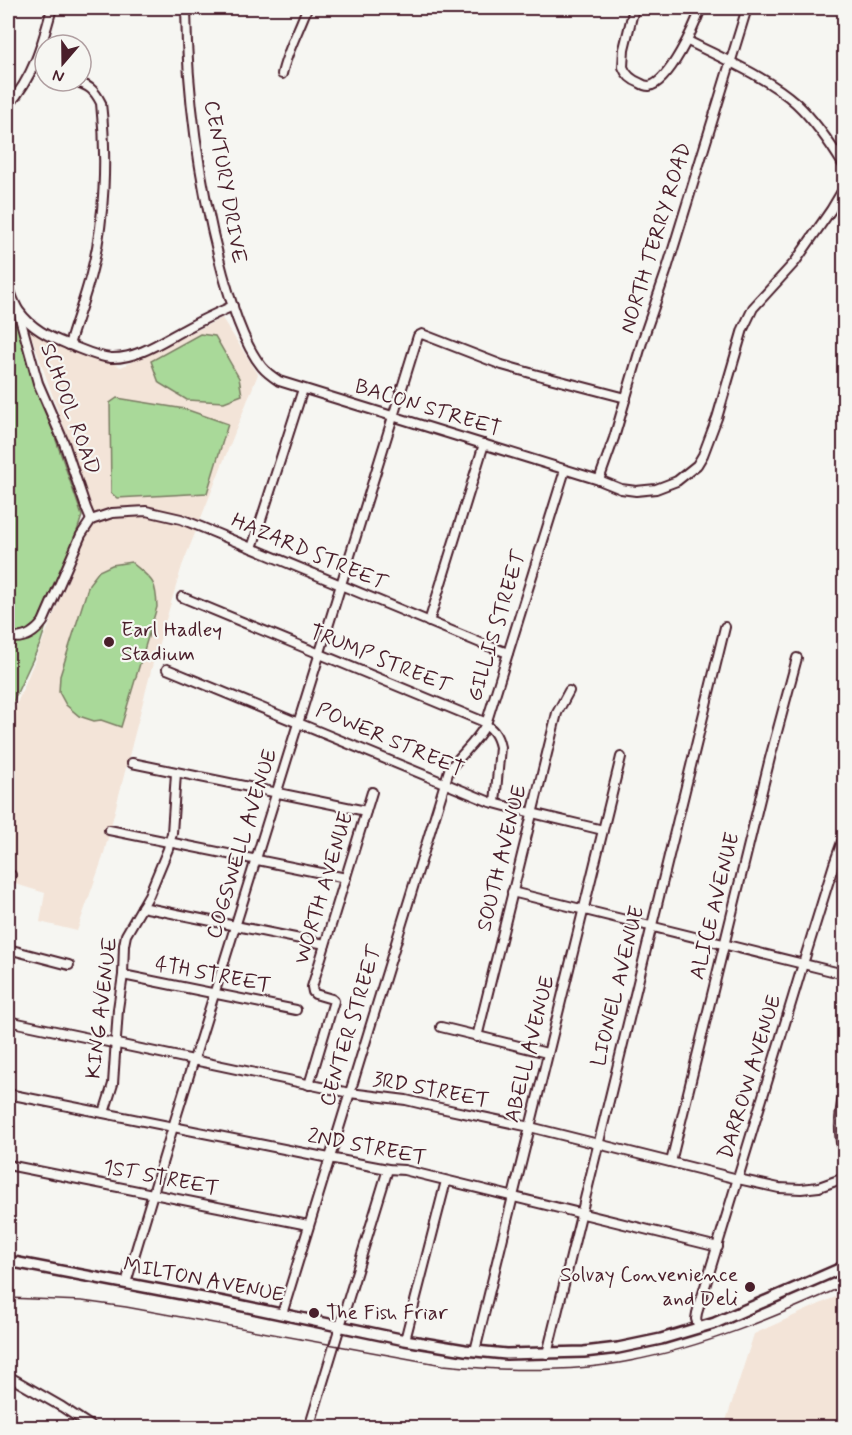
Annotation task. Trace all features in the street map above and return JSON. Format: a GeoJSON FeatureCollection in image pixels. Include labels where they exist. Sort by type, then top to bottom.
{"type":"FeatureCollection","features":[{"type":"Feature","properties":{"kind":"main road","name":"MILTON AVENUE"},"geometry":{"type":"LineString","coordinates":[[8,1261],[405,1340],[506,1354],[584,1352],[661,1339],[735,1315],[844,1267]]}},
{"type":"Feature","properties":{"kind":"street"},"geometry":{"type":"LineString","coordinates":[[46,33],[52,8]]}},
{"type":"Feature","properties":{"kind":"street","name":"CENTURY DRIVE"},"geometry":{"type":"LineString","coordinates":[[186,8],[193,110],[216,247],[232,306],[256,357]]}},
{"type":"Feature","properties":{"kind":"street"},"geometry":{"type":"LineString","coordinates":[[282,74],[289,49],[307,8]]}},
{"type":"Feature","properties":{"kind":"street"},"geometry":{"type":"LineString","coordinates":[[634,8],[622,62],[624,71],[630,78],[649,86],[660,79],[680,53],[701,8]]}},
{"type":"Feature","properties":{"kind":"street","name":"NORTH TERRY ROAD"},"geometry":{"type":"LineString","coordinates":[[599,480],[747,8]]}},
{"type":"Feature","properties":{"kind":"street"},"geometry":{"type":"LineString","coordinates":[[688,40],[784,93],[797,104],[843,164]]}},
{"type":"Feature","properties":{"kind":"street"},"geometry":{"type":"LineString","coordinates":[[8,106],[33,69]]}},
{"type":"Feature","properties":{"kind":"street"},"geometry":{"type":"LineString","coordinates":[[69,345],[92,272],[100,228],[104,166],[101,103],[93,90]]}},
{"type":"Feature","properties":{"kind":"street","name":"BACON STREET"},"geometry":{"type":"LineString","coordinates":[[256,357],[262,367],[279,381],[599,480],[621,489],[636,491],[656,489],[684,477],[697,465],[717,418],[743,329],[753,308],[795,262],[844,188]]}},
{"type":"Feature","properties":{"kind":"street","name":"SCHOOL ROAD"},"geometry":{"type":"LineString","coordinates":[[8,285],[10,301],[18,310],[34,371],[64,443],[91,520]]}},
{"type":"Feature","properties":{"kind":"street"},"geometry":{"type":"LineString","coordinates":[[18,310],[36,329],[50,337],[102,357],[122,358],[152,347],[232,306]]}},
{"type":"Feature","properties":{"kind":"street","name":"COGSWELL AVENUE"},"geometry":{"type":"LineString","coordinates":[[126,1283],[418,336],[422,334],[502,365],[626,398]]}},
{"type":"Feature","properties":{"kind":"street"},"geometry":{"type":"LineString","coordinates":[[252,548],[303,388]]}},
{"type":"Feature","properties":{"kind":"street"},"geometry":{"type":"LineString","coordinates":[[429,622],[484,444]]}},
{"type":"Feature","properties":{"kind":"street","name":"GILLIS STREET"},"geometry":{"type":"LineString","coordinates":[[446,783],[449,770],[468,750],[486,724],[565,470]]}},
{"type":"Feature","properties":{"kind":"street","name":"HAZARD STREET"},"geometry":{"type":"LineString","coordinates":[[91,520],[112,513],[146,511],[181,519],[508,653]]}},
{"type":"Feature","properties":{"kind":"street"},"geometry":{"type":"LineString","coordinates":[[8,636],[19,638],[39,628],[81,535],[91,520]]}},
{"type":"Feature","properties":{"kind":"street","name":"TRUMP STREET"},"geometry":{"type":"LineString","coordinates":[[182,597],[486,724]]}},
{"type":"Feature","properties":{"kind":"street","name":"LIONEL AVENUE"},"geometry":{"type":"LineString","coordinates":[[547,1354],[724,627]]}},
{"type":"Feature","properties":{"kind":"street","name":"ALICE AVENUE"},"geometry":{"type":"LineString","coordinates":[[671,1162],[770,758],[797,658]]}},
{"type":"Feature","properties":{"kind":"street","name":"POWER STREET"},"geometry":{"type":"LineString","coordinates":[[167,669],[495,803],[603,830]]}},
{"type":"Feature","properties":{"kind":"street","name":"SOUTH AVENUE"},"geometry":{"type":"LineString","coordinates":[[477,1036],[557,712],[569,691]]}},
{"type":"Feature","properties":{"kind":"street"},"geometry":{"type":"LineString","coordinates":[[486,724],[498,738],[500,747],[495,803]]}},
{"type":"Feature","properties":{"kind":"street","name":"ABELL AVENUE"},"geometry":{"type":"LineString","coordinates":[[475,1351],[621,757]]}},
{"type":"Feature","properties":{"kind":"street"},"geometry":{"type":"LineString","coordinates":[[132,763],[366,811]]}},
{"type":"Feature","properties":{"kind":"street","name":"KING AVENUE"},"geometry":{"type":"LineString","coordinates":[[104,1113],[112,1084],[126,935],[149,895],[170,842],[176,773]]}},
{"type":"Feature","properties":{"kind":"street","name":"CENTER STREET"},"geometry":{"type":"LineString","coordinates":[[282,1314],[446,783]]}},
{"type":"Feature","properties":{"kind":"street","name":"WORTH AVENUE"},"geometry":{"type":"LineString","coordinates":[[309,1084],[334,1001],[313,992],[312,987],[372,792]]}},
{"type":"Feature","properties":{"kind":"street"},"geometry":{"type":"LineString","coordinates":[[109,830],[346,878]]}},
{"type":"Feature","properties":{"kind":"street","name":"DARROW AVENUE"},"geometry":{"type":"LineString","coordinates":[[699,1328],[697,1313],[844,836]]}},
{"type":"Feature","properties":{"kind":"street"},"geometry":{"type":"LineString","coordinates":[[8,888],[11,875]]}},
{"type":"Feature","properties":{"kind":"street"},"geometry":{"type":"LineString","coordinates":[[512,892],[844,974]]}},
{"type":"Feature","properties":{"kind":"street"},"geometry":{"type":"LineString","coordinates":[[142,907],[325,944]]}},
{"type":"Feature","properties":{"kind":"street"},"geometry":{"type":"LineString","coordinates":[[8,949],[69,965]]}},
{"type":"Feature","properties":{"kind":"street","name":"4TH STREET"},"geometry":{"type":"LineString","coordinates":[[123,975],[296,1010]]}},
{"type":"Feature","properties":{"kind":"street","name":"3RD STREET"},"geometry":{"type":"LineString","coordinates":[[8,1021],[350,1093],[406,1100],[530,1127],[779,1188],[819,1187],[844,1178]]}},
{"type":"Feature","properties":{"kind":"street"},"geometry":{"type":"LineString","coordinates":[[441,1027],[547,1053]]}},
{"type":"Feature","properties":{"kind":"street"},"geometry":{"type":"LineString","coordinates":[[844,1092],[839,1119],[844,1157]]}},
{"type":"Feature","properties":{"kind":"street","name":"2ND STREET"},"geometry":{"type":"LineString","coordinates":[[8,1094],[329,1158],[404,1170],[718,1247]]}},
{"type":"Feature","properties":{"kind":"street","name":"1ST STREET"},"geometry":{"type":"LineString","coordinates":[[8,1165],[308,1225]]}},
{"type":"Feature","properties":{"kind":"street"},"geometry":{"type":"LineString","coordinates":[[309,1428],[388,1169]]}},
{"type":"Feature","properties":{"kind":"street"},"geometry":{"type":"LineString","coordinates":[[405,1340],[446,1181]]}},
{"type":"Feature","properties":{"kind":"street"},"geometry":{"type":"LineString","coordinates":[[8,1376],[94,1428]]}},
{"type":"Feature","properties":{"kind":"shaded area"},"geometry":{"type":"Polygon","coordinates":[[[222,318],[258,374],[182,566],[153,663],[103,857],[77,931],[40,922],[45,893],[12,883],[8,898],[8,725],[89,529],[91,504],[29,329],[121,367],[222,318]]]}},
{"type":"Feature","properties":{"kind":"shaded area"},"geometry":{"type":"Polygon","coordinates":[[[844,1293],[844,1427],[724,1427],[754,1334],[844,1293]]]}},
{"type":"Feature","properties":{"kind":"green space"},"geometry":{"type":"Polygon","coordinates":[[[15,320],[82,516],[40,644],[8,716],[8,346],[15,320]]]}},
{"type":"Feature","properties":{"kind":"green space"},"geometry":{"type":"Polygon","coordinates":[[[200,334],[215,336],[239,378],[242,395],[224,402],[187,400],[159,383],[151,361],[200,334]]]}},
{"type":"Feature","properties":{"kind":"green space"},"geometry":{"type":"Polygon","coordinates":[[[117,398],[185,409],[228,424],[207,493],[117,498],[111,493],[110,403],[117,398]]]}},
{"type":"Feature","properties":{"kind":"green space","name":"Earl Hadley Stadium"},"geometry":{"type":"Polygon","coordinates":[[[131,562],[154,585],[157,607],[121,727],[79,716],[66,705],[59,692],[60,676],[89,584],[99,571],[112,565],[131,562]]]}},
{"type":"Feature","properties":{"kind":"railway"},"geometry":{"type":"LineString","coordinates":[[8,1298],[82,1301],[126,1307],[443,1365],[536,1370],[607,1365],[685,1348],[765,1320],[844,1286]]}},
{"type":"Feature","properties":{"kind":"place","name":"Earl Hadley Stadium"},"geometry":{"type":"Point","coordinates":[109,642]}},
{"type":"Feature","properties":{"kind":"place","name":"Solvay Convenience and Deli"},"geometry":{"type":"Point","coordinates":[750,1287]}},
{"type":"Feature","properties":{"kind":"place","name":"The Fish Friar"},"geometry":{"type":"Point","coordinates":[314,1313]}}]}
